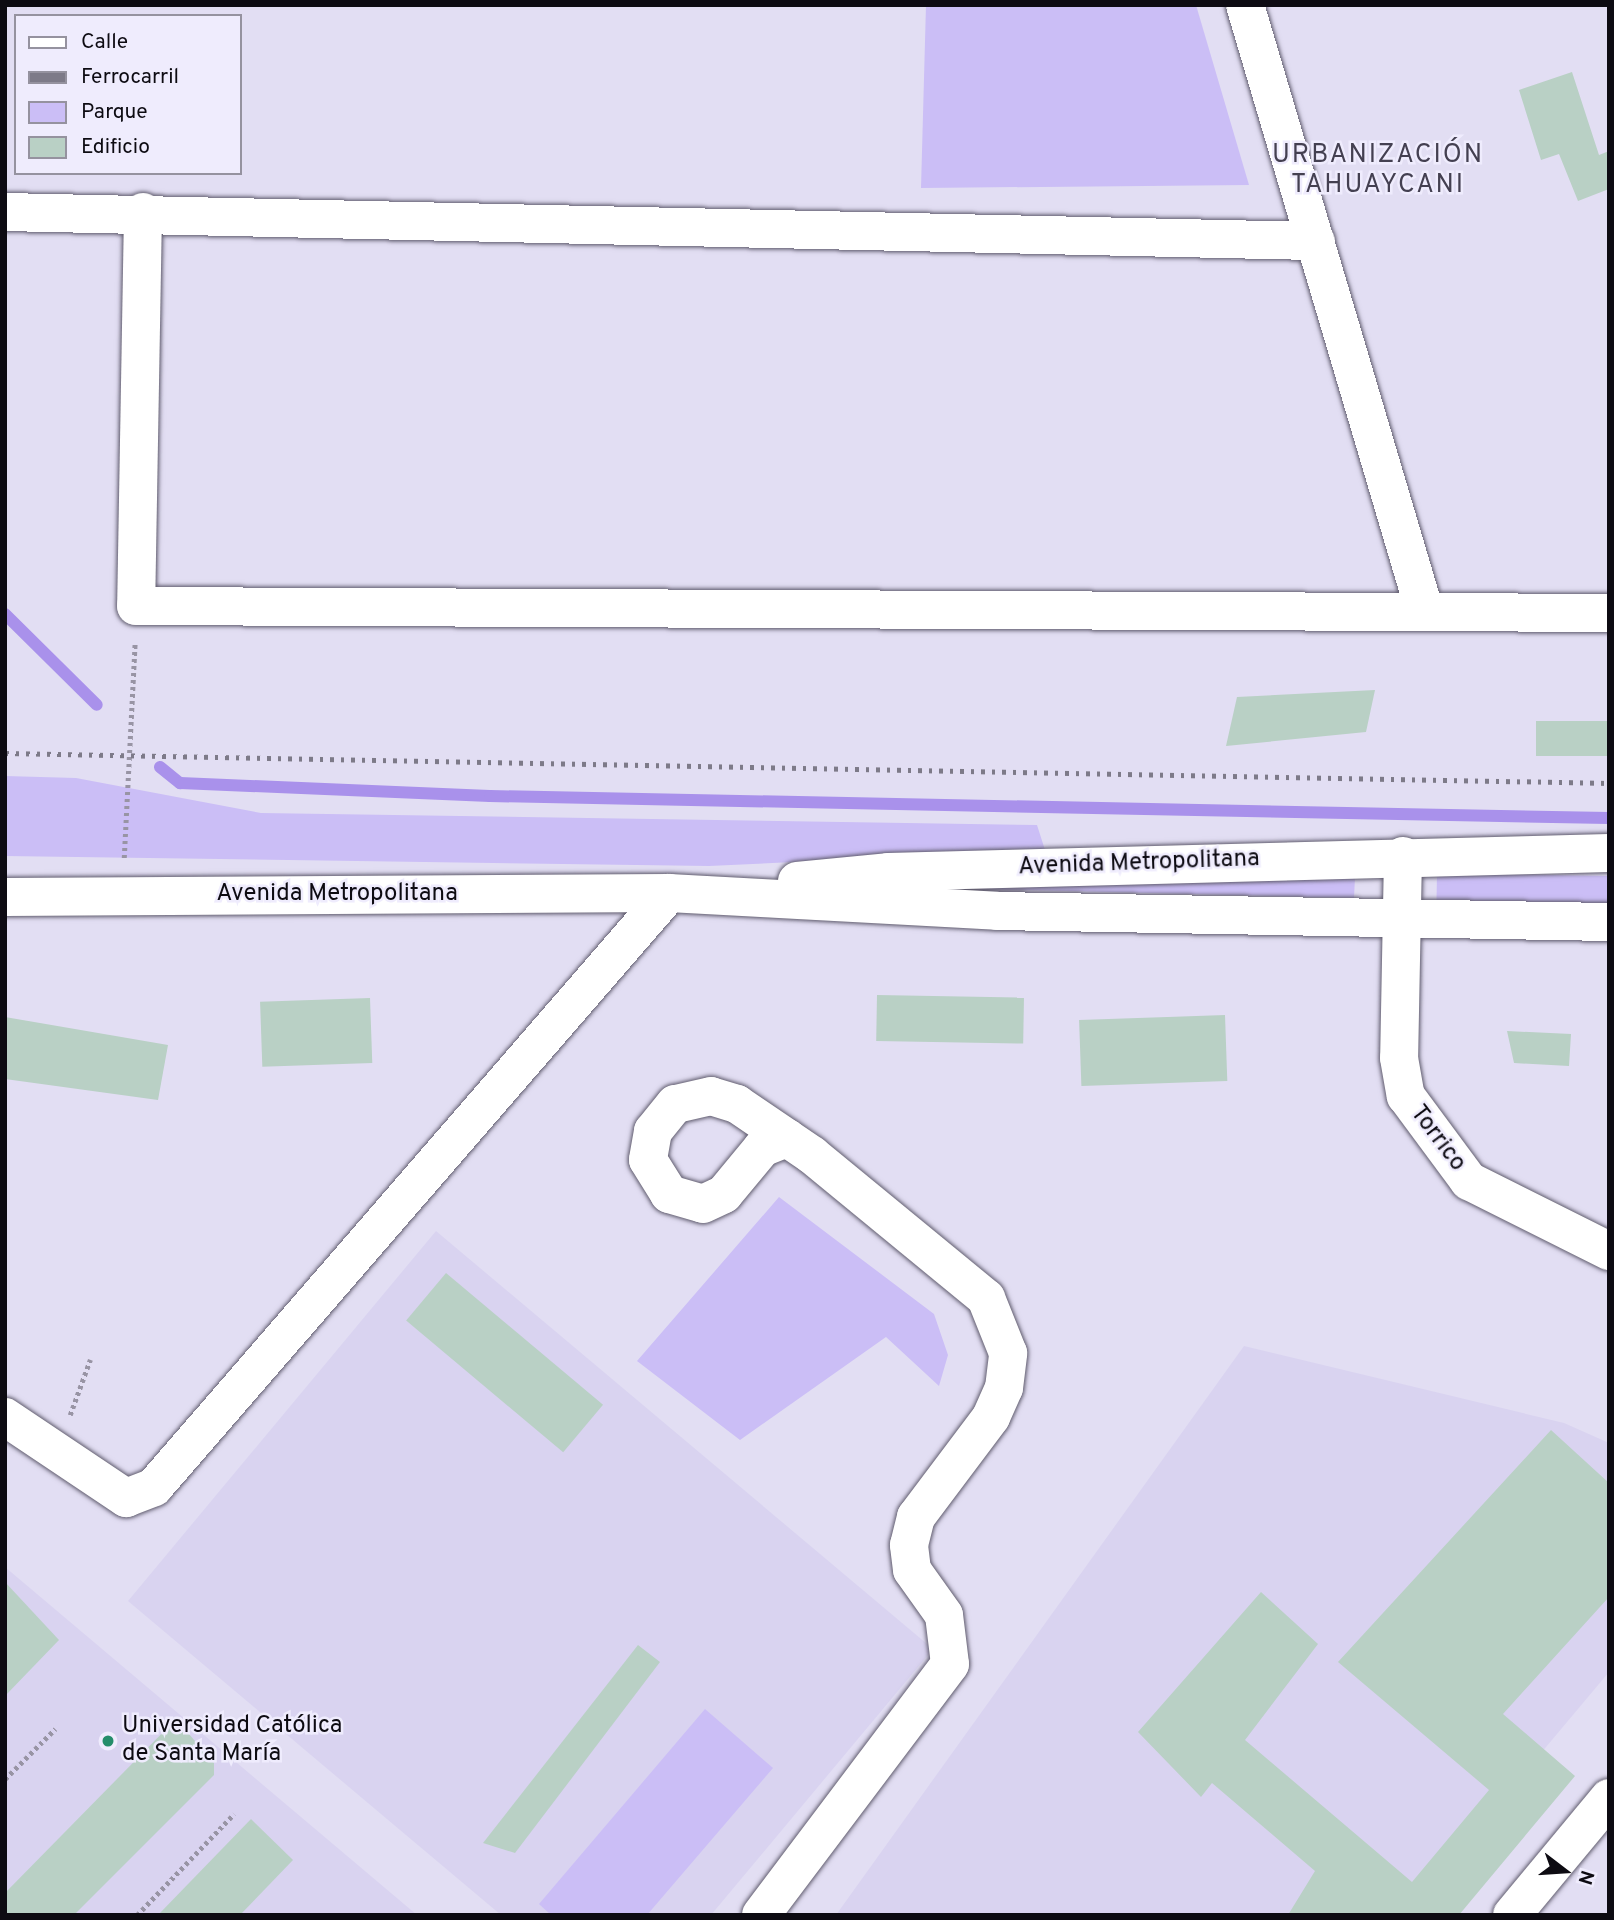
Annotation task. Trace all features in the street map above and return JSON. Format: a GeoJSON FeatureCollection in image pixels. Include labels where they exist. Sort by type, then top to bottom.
{"type":"FeatureCollection","features":[{"type":"Feature","properties":{"kind":"street"},"geometry":{"type":"LineString","coordinates":[[1245,5],[1424,609]]}},
{"type":"Feature","properties":{"kind":"street"},"geometry":{"type":"LineString","coordinates":[[5,212],[143,212],[1316,241]]}},
{"type":"Feature","properties":{"kind":"street"},"geometry":{"type":"LineString","coordinates":[[143,212],[136,606],[1424,609],[1609,613]]}},
{"type":"Feature","properties":{"kind":"street","name":"Avenida Metropolitana"},"geometry":{"type":"LineString","coordinates":[[669,893],[888,872],[1403,856],[1609,853]]}},
{"type":"Feature","properties":{"kind":"street","name":"Torrico"},"geometry":{"type":"LineString","coordinates":[[1403,856],[1399,1058],[1406,1096],[1426,1130],[1469,1181],[1609,1251]]}},
{"type":"Feature","properties":{"kind":"street"},"geometry":{"type":"LineString","coordinates":[[5,1417],[58,1449],[126,1498],[154,1487],[669,893]]}},
{"type":"Feature","properties":{"kind":"street","name":"Avenida Metropolitana"},"geometry":{"type":"LineString","coordinates":[[5,897],[669,893],[997,911],[1609,922]]}},
{"type":"Feature","properties":{"kind":"street"},"geometry":{"type":"LineString","coordinates":[[761,1915],[950,1664],[952,1639],[944,1615],[912,1570],[909,1545],[916,1517],[991,1417],[1004,1388],[1008,1353],[986,1298],[787,1138]]}},
{"type":"Feature","properties":{"kind":"street"},"geometry":{"type":"LineString","coordinates":[[1513,1915],[1609,1798]]}},
{"type":"Feature","properties":{"kind":"path"},"geometry":{"type":"LineString","coordinates":[[120,897],[133,759],[136,606]]}},
{"type":"Feature","properties":{"kind":"path"},"geometry":{"type":"LineString","coordinates":[[58,1449],[90,1360]]}},
{"type":"Feature","properties":{"kind":"path"},"geometry":{"type":"LineString","coordinates":[[5,1779],[55,1729]]}},
{"type":"Feature","properties":{"kind":"path"},"geometry":{"type":"LineString","coordinates":[[137,1915],[234,1814]]}},
{"type":"Feature","properties":{"kind":"shaded area"},"geometry":{"type":"Polygon","coordinates":[[[436,1231],[933,1649],[711,1915],[501,1915],[128,1601],[436,1231]]]}},
{"type":"Feature","properties":{"kind":"shaded area"},"geometry":{"type":"Polygon","coordinates":[[[1244,1346],[1564,1423],[1609,1443],[1609,1672],[1405,1915],[836,1915],[1244,1346]]]}},
{"type":"Feature","properties":{"kind":"shaded area","name":"Universidad Católica de Santa María"},"geometry":{"type":"Polygon","coordinates":[[[5,1567],[417,1915],[5,1915],[5,1567]]]}},
{"type":"Feature","properties":{"kind":"green space"},"geometry":{"type":"Polygon","coordinates":[[[926,5],[1196,5],[1249,185],[921,188],[926,5]]]}},
{"type":"Feature","properties":{"kind":"green space"},"geometry":{"type":"Polygon","coordinates":[[[5,776],[76,778],[261,813],[1037,825],[1045,850],[709,866],[5,856],[5,776]]]}},
{"type":"Feature","properties":{"kind":"green space"},"geometry":{"type":"Polygon","coordinates":[[[1437,873],[1609,876],[1608,905],[1436,902],[1437,873]]]}},
{"type":"Feature","properties":{"kind":"green space"},"geometry":{"type":"Polygon","coordinates":[[[1355,877],[1354,898],[940,888],[1355,877]]]}},
{"type":"Feature","properties":{"kind":"green space"},"geometry":{"type":"Polygon","coordinates":[[[779,1197],[934,1314],[948,1355],[939,1386],[886,1337],[740,1440],[637,1361],[779,1197]]]}},
{"type":"Feature","properties":{"kind":"green space"},"geometry":{"type":"Polygon","coordinates":[[[705,1709],[773,1768],[647,1915],[551,1915],[539,1904],[705,1709]]]}},
{"type":"Feature","properties":{"kind":"building"},"geometry":{"type":"Polygon","coordinates":[[[1572,72],[1599,155],[1609,151],[1609,189],[1578,201],[1559,154],[1541,160],[1519,90],[1572,72]]]}},
{"type":"Feature","properties":{"kind":"building"},"geometry":{"type":"Polygon","coordinates":[[[1375,690],[1366,732],[1226,746],[1237,697],[1375,690]]]}},
{"type":"Feature","properties":{"kind":"building"},"geometry":{"type":"Polygon","coordinates":[[[1536,721],[1609,721],[1609,756],[1536,756],[1536,721]]]}},
{"type":"Feature","properties":{"kind":"building"},"geometry":{"type":"Polygon","coordinates":[[[877,995],[1024,998],[1023,1044],[876,1041],[877,995]]]}},
{"type":"Feature","properties":{"kind":"building"},"geometry":{"type":"Polygon","coordinates":[[[370,998],[372,1063],[262,1067],[260,1002],[370,998]]]}},
{"type":"Feature","properties":{"kind":"building"},"geometry":{"type":"Polygon","coordinates":[[[1225,1015],[1227,1081],[1081,1086],[1079,1020],[1225,1015]]]}},
{"type":"Feature","properties":{"kind":"building"},"geometry":{"type":"Polygon","coordinates":[[[5,1017],[168,1045],[158,1100],[5,1079],[5,1017]]]}},
{"type":"Feature","properties":{"kind":"building"},"geometry":{"type":"Polygon","coordinates":[[[1507,1031],[1571,1034],[1569,1066],[1514,1063],[1507,1031]]]}},
{"type":"Feature","properties":{"kind":"building"},"geometry":{"type":"Polygon","coordinates":[[[446,1273],[603,1405],[563,1452],[406,1320],[446,1273]]]}},
{"type":"Feature","properties":{"kind":"building"},"geometry":{"type":"Polygon","coordinates":[[[1551,1430],[1609,1483],[1609,1597],[1503,1714],[1575,1776],[1459,1915],[1288,1915],[1315,1871],[1212,1783],[1201,1797],[1138,1732],[1261,1592],[1318,1644],[1245,1740],[1412,1882],[1489,1790],[1338,1662],[1551,1430]]]}},
{"type":"Feature","properties":{"kind":"building"},"geometry":{"type":"Polygon","coordinates":[[[5,1582],[59,1640],[5,1696],[5,1582]]]}},
{"type":"Feature","properties":{"kind":"building"},"geometry":{"type":"Polygon","coordinates":[[[638,1645],[660,1662],[515,1853],[483,1843],[638,1645]]]}},
{"type":"Feature","properties":{"kind":"building"},"geometry":{"type":"Polygon","coordinates":[[[176,1719],[214,1763],[214,1775],[74,1915],[5,1915],[5,1893],[176,1719]]]}},
{"type":"Feature","properties":{"kind":"building"},"geometry":{"type":"Polygon","coordinates":[[[251,1819],[293,1860],[240,1915],[158,1915],[251,1819]]]}},
{"type":"Feature","properties":{"kind":"waterway"},"geometry":{"type":"LineString","coordinates":[[5,614],[97,705]]}},
{"type":"Feature","properties":{"kind":"waterway"},"geometry":{"type":"LineString","coordinates":[[160,767],[180,783],[490,796],[1609,818]]}},
{"type":"Feature","properties":{"kind":"railway"},"geometry":{"type":"LineString","coordinates":[[5,753],[1609,783]]}},
{"type":"Feature","properties":{"kind":"place","name":"Universidad Católica de Santa María"},"geometry":{"type":"Point","coordinates":[108,1741]}},
{"type":"Feature","properties":{"kind":"district","name":"URBANIZACIÓN TAHUAYCANI"},"geometry":{"type":"Point","coordinates":[1378,171]}}]}
